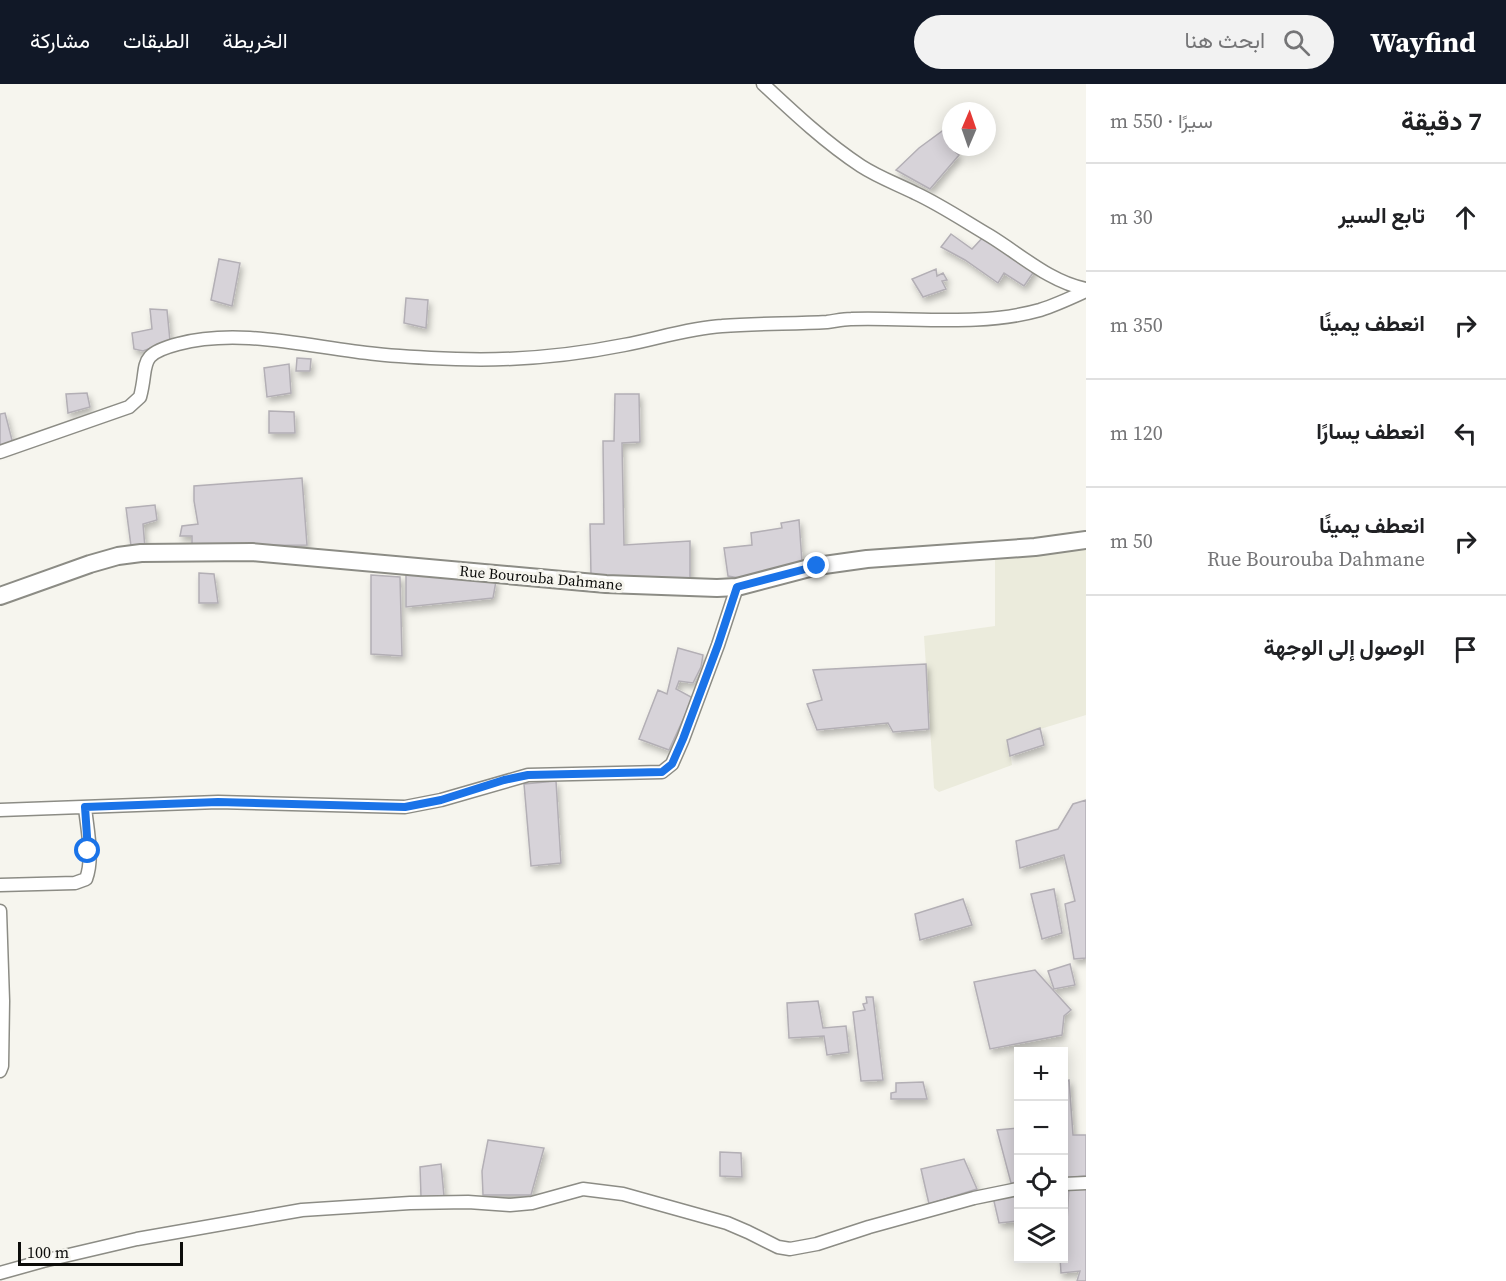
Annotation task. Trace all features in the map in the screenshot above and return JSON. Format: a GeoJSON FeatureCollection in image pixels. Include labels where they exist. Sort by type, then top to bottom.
{"type":"FeatureCollection","features":[{"type":"Feature","properties":{"kind":"street"},"geometry":{"type":"LineString","coordinates":[[763,84],[808,125],[861,166],[980,230],[1016,251],[1054,278],[1070,286],[1086,290]]}},
{"type":"Feature","properties":{"kind":"street"},"geometry":{"type":"LineString","coordinates":[[0,452],[129,407],[140,397],[145,360],[151,354],[177,344],[207,338],[297,343],[376,354],[432,358],[480,360],[526,358],[597,350],[690,330],[721,326],[850,319],[1003,317],[1064,302],[1086,290]]}},
{"type":"Feature","properties":{"kind":"street","name":"Rue Bourouba Dahmane"},"geometry":{"type":"LineString","coordinates":[[0,596],[90,564],[118,556],[141,553],[252,552],[606,584],[717,588],[737,587],[817,566],[867,559],[1035,547],[1086,540]]}},
{"type":"Feature","properties":{"kind":"street"},"geometry":{"type":"LineString","coordinates":[[0,810],[218,802],[405,807],[441,800],[504,780],[528,775],[662,772],[672,764],[683,739],[737,587]]}},
{"type":"Feature","properties":{"kind":"street"},"geometry":{"type":"LineString","coordinates":[[0,885],[75,883],[86,879],[88,851],[85,807]]}},
{"type":"Feature","properties":{"kind":"street"},"geometry":{"type":"LineString","coordinates":[[0,911],[2,1066],[0,1071]]}},
{"type":"Feature","properties":{"kind":"street"},"geometry":{"type":"LineString","coordinates":[[1068,1184],[1086,1183]]}},
{"type":"Feature","properties":{"kind":"street"},"geometry":{"type":"LineString","coordinates":[[0,1273],[172,1232],[302,1210],[410,1203],[468,1202],[510,1205],[532,1203],[583,1189],[623,1194],[727,1223],[778,1247],[789,1249],[816,1244],[974,1198],[1014,1190]]}},
{"type":"Feature","properties":{"kind":"shaded area"},"geometry":{"type":"Polygon","coordinates":[[[1086,546],[1086,715],[1008,739],[1012,765],[939,792],[934,788],[924,636],[995,626],[995,560],[1086,546]]]}},
{"type":"Feature","properties":{"kind":"building"},"geometry":{"type":"Polygon","coordinates":[[[942,131],[942,156],[958,156],[930,189],[896,170],[919,148],[942,131]]]}},
{"type":"Feature","properties":{"kind":"building"},"geometry":{"type":"Polygon","coordinates":[[[951,234],[972,249],[986,234],[1037,267],[1024,286],[1004,273],[998,283],[965,260],[941,247],[951,234]]]}},
{"type":"Feature","properties":{"kind":"building"},"geometry":{"type":"Polygon","coordinates":[[[219,259],[240,263],[232,306],[211,300],[219,259]]]}},
{"type":"Feature","properties":{"kind":"building"},"geometry":{"type":"Polygon","coordinates":[[[936,269],[937,276],[943,273],[947,280],[942,281],[946,289],[923,297],[912,279],[936,269]]]}},
{"type":"Feature","properties":{"kind":"building"},"geometry":{"type":"Polygon","coordinates":[[[406,298],[428,300],[426,328],[404,323],[406,298]]]}},
{"type":"Feature","properties":{"kind":"building"},"geometry":{"type":"Polygon","coordinates":[[[150,309],[167,310],[170,341],[143,351],[134,349],[132,333],[152,329],[150,309]]]}},
{"type":"Feature","properties":{"kind":"building"},"geometry":{"type":"Polygon","coordinates":[[[297,358],[311,359],[310,371],[296,371],[297,358]]]}},
{"type":"Feature","properties":{"kind":"building"},"geometry":{"type":"Polygon","coordinates":[[[289,364],[291,393],[267,397],[264,368],[289,364]]]}},
{"type":"Feature","properties":{"kind":"building"},"geometry":{"type":"Polygon","coordinates":[[[87,393],[90,407],[68,413],[66,394],[87,393]]]}},
{"type":"Feature","properties":{"kind":"building"},"geometry":{"type":"Polygon","coordinates":[[[615,394],[639,394],[640,442],[622,443],[624,545],[690,541],[690,580],[591,575],[590,524],[604,524],[603,441],[614,441],[615,394]]]}},
{"type":"Feature","properties":{"kind":"building"},"geometry":{"type":"Polygon","coordinates":[[[269,411],[294,412],[295,433],[269,433],[269,411]]]}},
{"type":"Feature","properties":{"kind":"building"},"geometry":{"type":"Polygon","coordinates":[[[5,413],[13,444],[0,449],[0,414],[5,413]]]}},
{"type":"Feature","properties":{"kind":"building"},"geometry":{"type":"Polygon","coordinates":[[[302,478],[307,545],[192,546],[192,536],[180,536],[182,526],[198,524],[194,486],[302,478]]]}},
{"type":"Feature","properties":{"kind":"building"},"geometry":{"type":"Polygon","coordinates":[[[155,505],[157,520],[143,524],[145,548],[131,546],[126,508],[155,505]]]}},
{"type":"Feature","properties":{"kind":"building"},"geometry":{"type":"Polygon","coordinates":[[[799,520],[802,562],[756,575],[739,578],[728,576],[724,548],[752,545],[751,533],[782,528],[781,523],[799,520]]]}},
{"type":"Feature","properties":{"kind":"building"},"geometry":{"type":"Polygon","coordinates":[[[199,573],[214,574],[218,603],[199,603],[199,573]]]}},
{"type":"Feature","properties":{"kind":"building"},"geometry":{"type":"Polygon","coordinates":[[[406,574],[496,581],[493,598],[406,607],[406,574]]]}},
{"type":"Feature","properties":{"kind":"building"},"geometry":{"type":"Polygon","coordinates":[[[371,575],[400,577],[402,656],[371,654],[371,575]]]}},
{"type":"Feature","properties":{"kind":"building"},"geometry":{"type":"Polygon","coordinates":[[[678,648],[703,655],[701,667],[693,683],[679,681],[676,689],[693,698],[669,750],[639,739],[658,690],[667,694],[678,648]]]}},
{"type":"Feature","properties":{"kind":"building"},"geometry":{"type":"Polygon","coordinates":[[[926,664],[929,729],[893,732],[888,723],[817,730],[807,704],[822,700],[813,670],[926,664]]]}},
{"type":"Feature","properties":{"kind":"building"},"geometry":{"type":"Polygon","coordinates":[[[1040,728],[1044,745],[1010,756],[1007,740],[1040,728]]]}},
{"type":"Feature","properties":{"kind":"building"},"geometry":{"type":"Polygon","coordinates":[[[556,781],[561,863],[531,866],[524,784],[556,781]]]}},
{"type":"Feature","properties":{"kind":"building"},"geometry":{"type":"Polygon","coordinates":[[[1086,800],[1086,958],[1074,959],[1065,904],[1075,901],[1064,855],[1020,868],[1016,841],[1058,829],[1073,804],[1086,800]]]}},
{"type":"Feature","properties":{"kind":"building"},"geometry":{"type":"Polygon","coordinates":[[[1054,889],[1062,933],[1042,939],[1031,894],[1054,889]]]}},
{"type":"Feature","properties":{"kind":"building"},"geometry":{"type":"Polygon","coordinates":[[[963,899],[972,925],[920,940],[915,914],[963,899]]]}},
{"type":"Feature","properties":{"kind":"building"},"geometry":{"type":"Polygon","coordinates":[[[1070,964],[1075,985],[1054,989],[1048,971],[1070,964]]]}},
{"type":"Feature","properties":{"kind":"building"},"geometry":{"type":"Polygon","coordinates":[[[1035,970],[1071,1010],[1064,1016],[1062,1035],[990,1049],[974,982],[1035,970]]]}},
{"type":"Feature","properties":{"kind":"building"},"geometry":{"type":"Polygon","coordinates":[[[866,997],[873,997],[883,1080],[861,1081],[853,1012],[865,1010],[863,1004],[867,1003],[866,997]]]}},
{"type":"Feature","properties":{"kind":"building"},"geometry":{"type":"Polygon","coordinates":[[[818,1001],[823,1028],[846,1026],[849,1052],[827,1055],[824,1036],[789,1038],[787,1003],[818,1001]]]}},
{"type":"Feature","properties":{"kind":"building"},"geometry":{"type":"Polygon","coordinates":[[[1068,1080],[1073,1135],[1086,1135],[1086,1176],[1068,1178],[1068,1080]]]}},
{"type":"Feature","properties":{"kind":"building"},"geometry":{"type":"Polygon","coordinates":[[[923,1082],[927,1099],[891,1099],[891,1093],[896,1092],[896,1083],[923,1082]]]}},
{"type":"Feature","properties":{"kind":"building"},"geometry":{"type":"Polygon","coordinates":[[[1014,1128],[1014,1183],[1011,1183],[997,1130],[1014,1128]]]}},
{"type":"Feature","properties":{"kind":"building"},"geometry":{"type":"Polygon","coordinates":[[[488,1140],[544,1148],[531,1195],[483,1195],[482,1171],[488,1140]]]}},
{"type":"Feature","properties":{"kind":"building"},"geometry":{"type":"Polygon","coordinates":[[[720,1152],[741,1153],[742,1177],[720,1176],[720,1152]]]}},
{"type":"Feature","properties":{"kind":"building"},"geometry":{"type":"Polygon","coordinates":[[[964,1159],[977,1189],[929,1204],[921,1169],[964,1159]]]}},
{"type":"Feature","properties":{"kind":"building"},"geometry":{"type":"Polygon","coordinates":[[[441,1164],[444,1196],[421,1197],[420,1167],[441,1164]]]}},
{"type":"Feature","properties":{"kind":"building"},"geometry":{"type":"Polygon","coordinates":[[[1086,1186],[1086,1281],[1077,1281],[1080,1271],[1061,1273],[1060,1263],[1068,1263],[1069,1187],[1086,1186]]]}},
{"type":"Feature","properties":{"kind":"building"},"geometry":{"type":"Polygon","coordinates":[[[1014,1194],[1014,1221],[999,1223],[993,1197],[1014,1194]]]}},
{"type":"Feature","properties":{"kind":"route"},"geometry":{"type":"LineString","coordinates":[[88,851],[85,807],[218,802],[405,807],[441,800],[504,780],[528,775],[662,772],[672,764],[683,739],[737,587],[817,566]]}}]}
